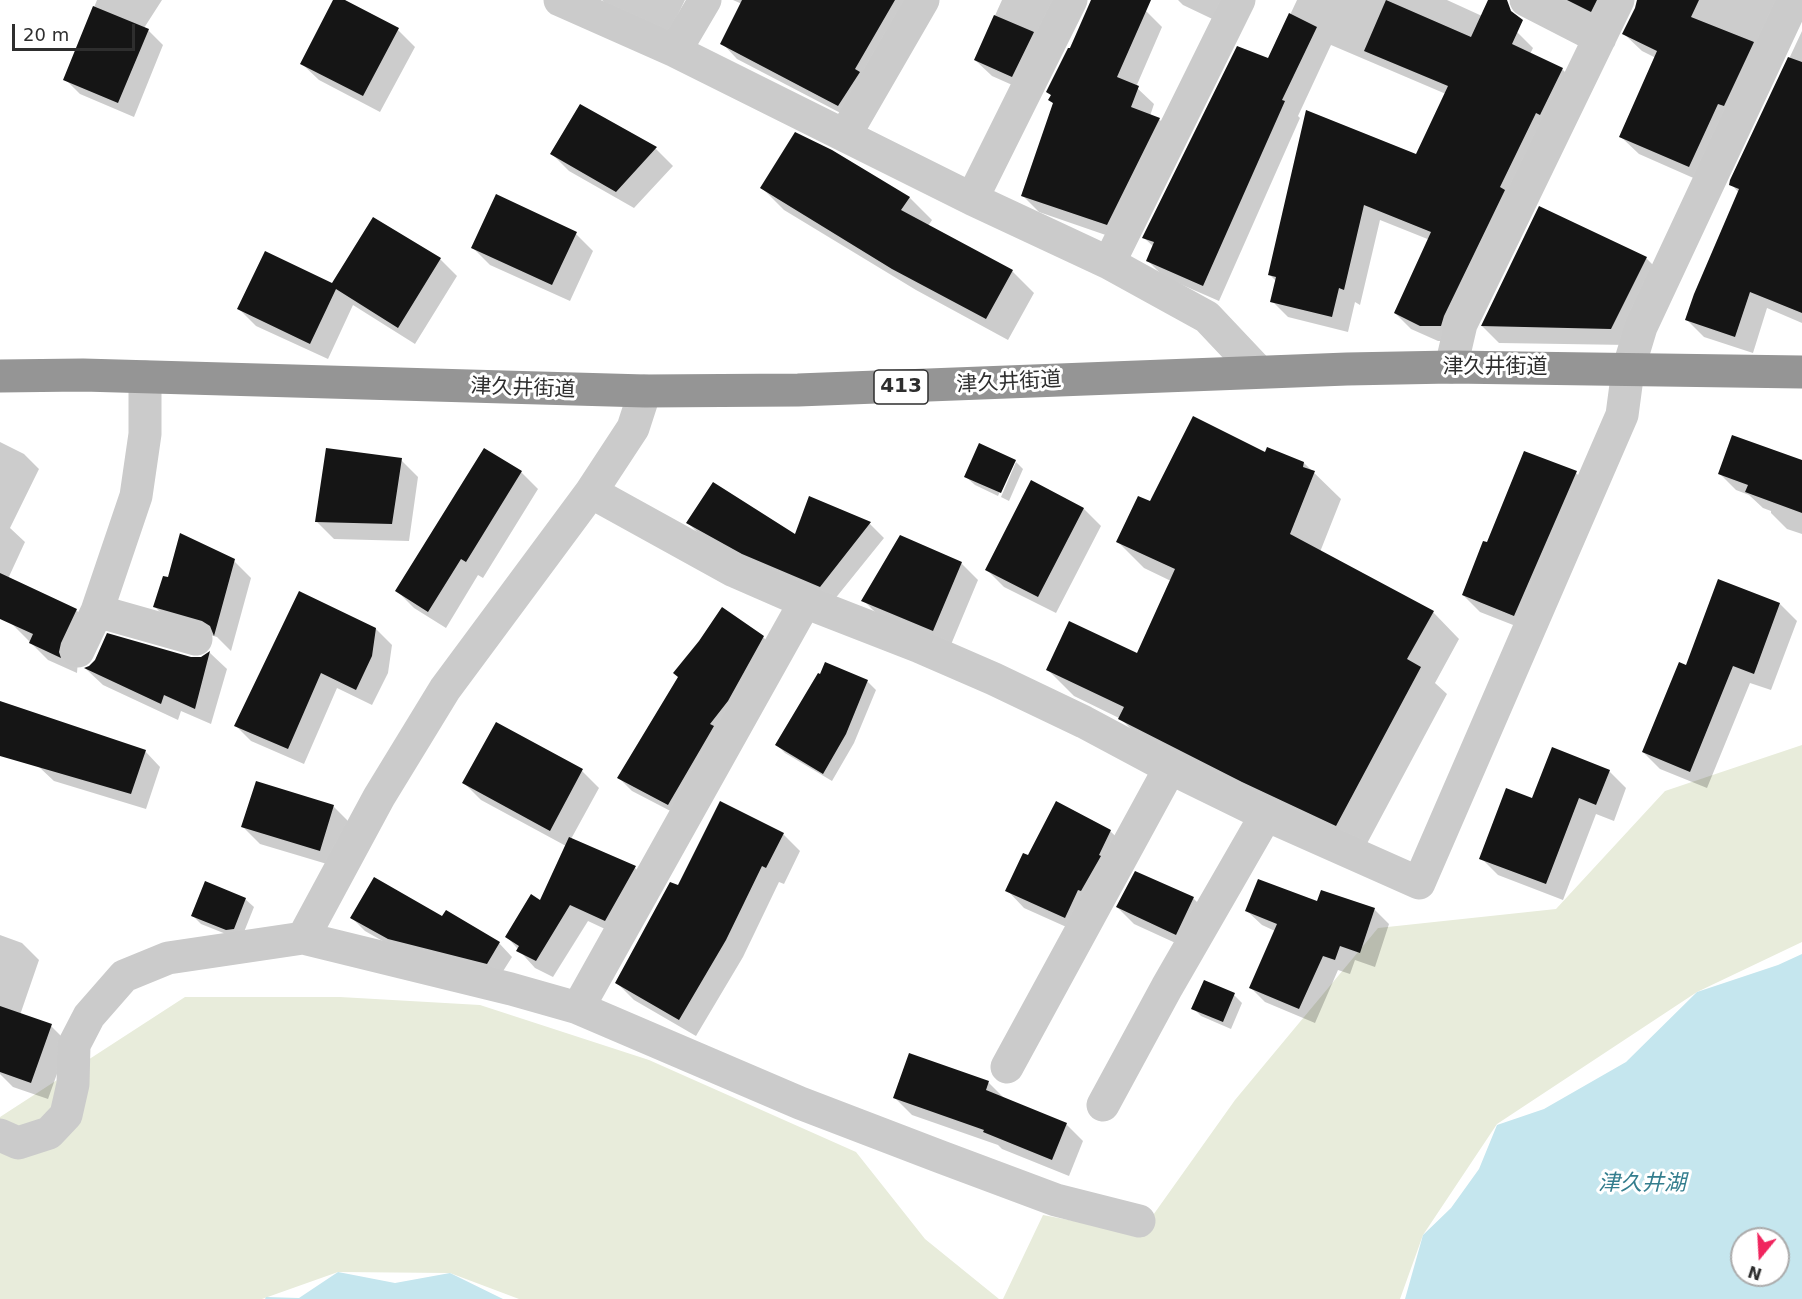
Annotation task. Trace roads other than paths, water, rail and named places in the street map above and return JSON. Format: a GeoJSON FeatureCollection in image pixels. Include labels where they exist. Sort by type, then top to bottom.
{"type":"FeatureCollection","features":[{"type":"Feature","properties":{"kind":"highway","name":"津久井街道"},"geometry":{"type":"LineString","coordinates":[[0,375],[145,376],[645,392],[945,386],[1258,371],[1451,368],[1802,372]]}},
{"type":"Feature","properties":{"kind":"street"},"geometry":{"type":"LineString","coordinates":[[560,0],[675,51],[972,199],[1108,263],[1207,317],[1258,371]]}},
{"type":"Feature","properties":{"kind":"street"},"geometry":{"type":"LineString","coordinates":[[675,51],[705,0]]}},
{"type":"Feature","properties":{"kind":"street"},"geometry":{"type":"LineString","coordinates":[[845,135],[923,0]]}},
{"type":"Feature","properties":{"kind":"street"},"geometry":{"type":"LineString","coordinates":[[972,199],[1071,0]]}},
{"type":"Feature","properties":{"kind":"street"},"geometry":{"type":"LineString","coordinates":[[1108,263],[1239,0]]}},
{"type":"Feature","properties":{"kind":"street"},"geometry":{"type":"LineString","coordinates":[[1526,0],[1600,38]]}},
{"type":"Feature","properties":{"kind":"street"},"geometry":{"type":"LineString","coordinates":[[1451,368],[1461,324],[1618,0]]}},
{"type":"Feature","properties":{"kind":"street"},"geometry":{"type":"LineString","coordinates":[[591,492],[734,572],[994,679],[1084,722],[1170,768],[1419,883],[1622,415],[1628,370],[1641,327],[1794,0]]}},
{"type":"Feature","properties":{"kind":"street"},"geometry":{"type":"LineString","coordinates":[[78,651],[97,611],[136,496],[145,434],[145,376]]}},
{"type":"Feature","properties":{"kind":"street"},"geometry":{"type":"LineString","coordinates":[[303,938],[379,797],[445,690],[591,492],[633,428],[645,392]]}},
{"type":"Feature","properties":{"kind":"street"},"geometry":{"type":"LineString","coordinates":[[578,1008],[804,602]]}},
{"type":"Feature","properties":{"kind":"street"},"geometry":{"type":"LineString","coordinates":[[97,611],[196,639]]}},
{"type":"Feature","properties":{"kind":"street"},"geometry":{"type":"LineString","coordinates":[[1007,1067],[1170,768]]}},
{"type":"Feature","properties":{"kind":"street"},"geometry":{"type":"LineString","coordinates":[[1103,1105],[1266,814]]}},
{"type":"Feature","properties":{"kind":"street"},"geometry":{"type":"LineString","coordinates":[[0,1135],[18,1143],[49,1132],[66,1115],[73,1084],[74,1045],[89,1016],[124,975],[168,958],[303,938],[578,1008],[800,1103],[1056,1200],[1139,1221]]}},
{"type":"Feature","properties":{"kind":"water","name":"津久井湖"},"geometry":{"type":"Polygon","coordinates":[[[1802,954],[1802,1299],[1405,1299],[1423,1235],[1451,1208],[1479,1169],[1497,1125],[1544,1109],[1626,1062],[1697,992],[1778,965],[1802,954]]]}},
{"type":"Feature","properties":{"kind":"water"},"geometry":{"type":"Polygon","coordinates":[[[338,1272],[395,1283],[450,1273],[503,1299],[265,1299],[266,1297],[299,1298],[338,1272]]]}}]}
